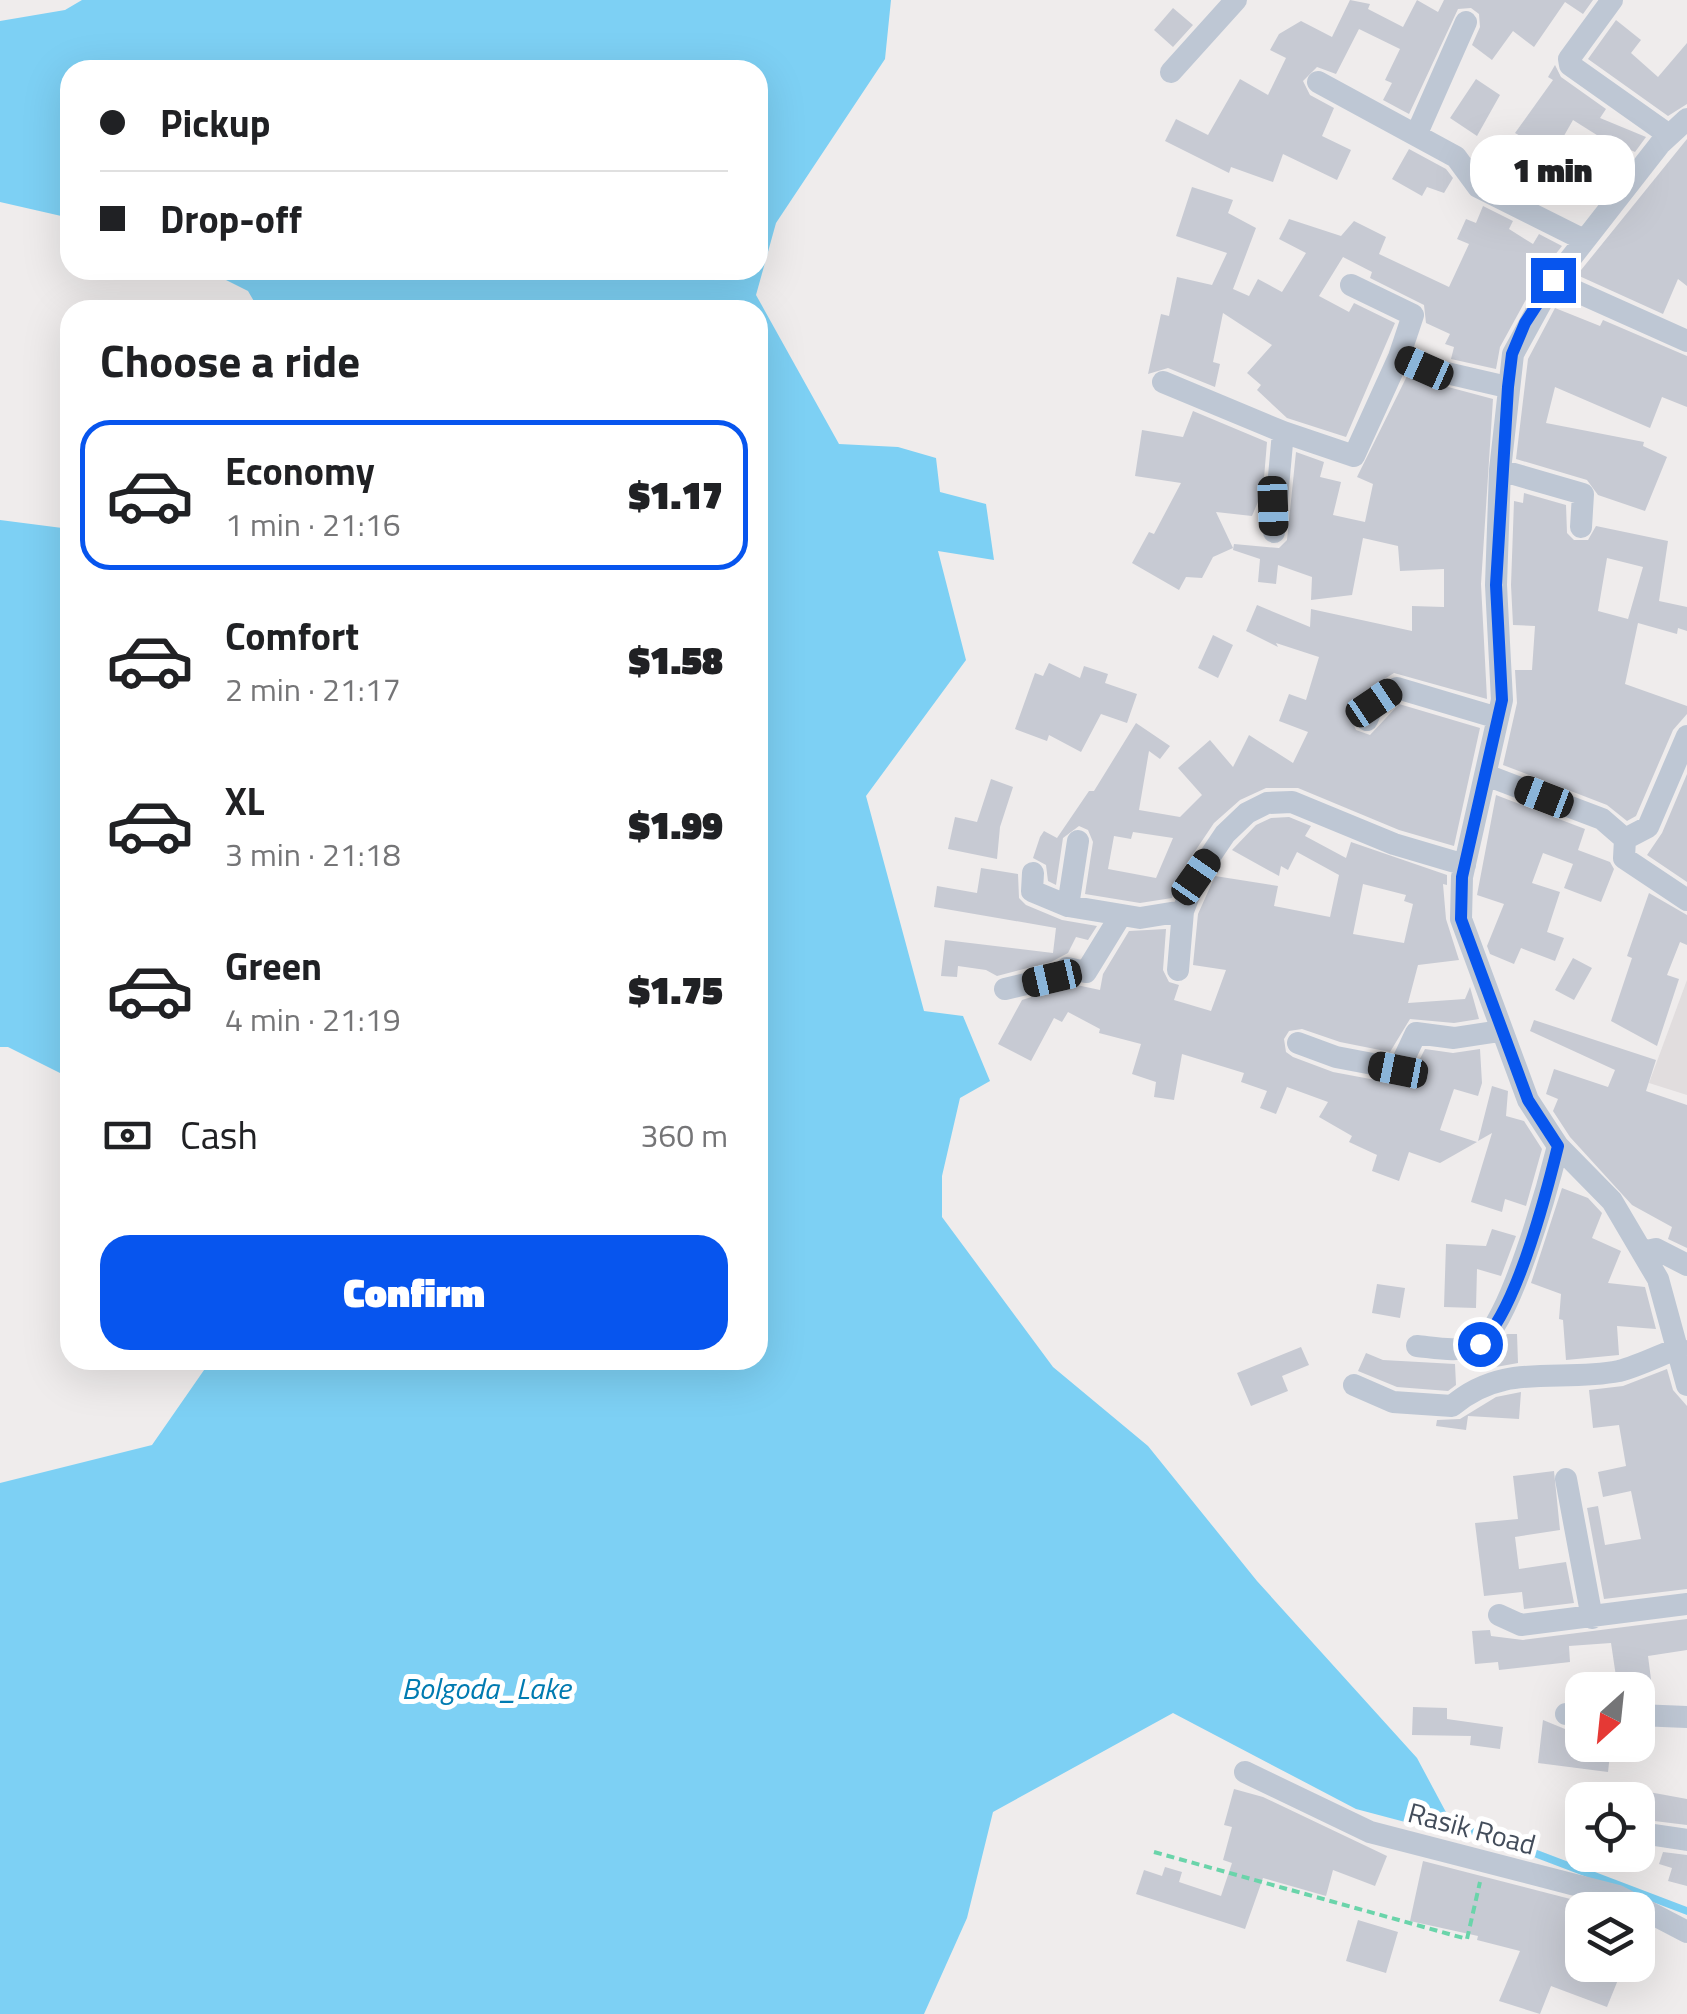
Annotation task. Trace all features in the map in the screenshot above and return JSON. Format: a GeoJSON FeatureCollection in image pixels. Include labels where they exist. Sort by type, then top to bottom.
{"type":"FeatureCollection","features":[{"type":"Feature","properties":{"kind":"street"},"geometry":{"type":"LineString","coordinates":[[1171,72],[1236,0]]}},
{"type":"Feature","properties":{"kind":"street"},"geometry":{"type":"LineString","coordinates":[[1612,0],[1568,59],[1570,66],[1678,127],[1553,280],[1519,338],[1508,387],[1500,470],[1496,585],[1502,700],[1465,865],[1461,919],[1528,1100],[1558,1146],[1612,1200],[1658,1279],[1687,1385]]}},
{"type":"Feature","properties":{"kind":"street"},"geometry":{"type":"LineString","coordinates":[[1417,132],[1466,22]]}},
{"type":"Feature","properties":{"kind":"street"},"geometry":{"type":"LineString","coordinates":[[1318,82],[1417,132],[1456,157],[1478,186],[1584,240]]}},
{"type":"Feature","properties":{"kind":"street"},"geometry":{"type":"LineString","coordinates":[[1553,280],[1687,341]]}},
{"type":"Feature","properties":{"kind":"street"},"geometry":{"type":"LineString","coordinates":[[1163,382],[1283,432],[1354,456],[1399,357],[1413,315],[1351,284]]}},
{"type":"Feature","properties":{"kind":"street"},"geometry":{"type":"LineString","coordinates":[[1399,357],[1424,368],[1508,387]]}},
{"type":"Feature","properties":{"kind":"street"},"geometry":{"type":"LineString","coordinates":[[1274,532],[1283,432]]}},
{"type":"Feature","properties":{"kind":"street"},"geometry":{"type":"LineString","coordinates":[[1500,470],[1582,494],[1581,527]]}},
{"type":"Feature","properties":{"kind":"street"},"geometry":{"type":"LineString","coordinates":[[1368,720],[1374,703],[1397,688],[1498,718]]}},
{"type":"Feature","properties":{"kind":"street"},"geometry":{"type":"LineString","coordinates":[[1625,839],[1648,827],[1687,736]]}},
{"type":"Feature","properties":{"kind":"street"},"geometry":{"type":"LineString","coordinates":[[1486,775],[1602,819],[1625,839]]}},
{"type":"Feature","properties":{"kind":"street"},"geometry":{"type":"LineString","coordinates":[[1178,970],[1183,911],[1196,877],[1225,834],[1247,813],[1267,802],[1292,802],[1394,844],[1465,865]]}},
{"type":"Feature","properties":{"kind":"street"},"geometry":{"type":"LineString","coordinates":[[1625,839],[1624,858],[1680,897]]}},
{"type":"Feature","properties":{"kind":"street"},"geometry":{"type":"LineString","coordinates":[[1068,906],[1078,841]]}},
{"type":"Feature","properties":{"kind":"street"},"geometry":{"type":"LineString","coordinates":[[1033,872],[1032,892],[1068,906],[1140,918],[1183,911]]}},
{"type":"Feature","properties":{"kind":"street"},"geometry":{"type":"LineString","coordinates":[[1006,988],[1059,976],[1067,968],[1086,972],[1121,915]]}},
{"type":"Feature","properties":{"kind":"street"},"geometry":{"type":"LineString","coordinates":[[1298,1043],[1336,1058],[1398,1070],[1416,1033],[1454,1038],[1500,1030]]}},
{"type":"Feature","properties":{"kind":"street"},"geometry":{"type":"LineString","coordinates":[[1418,1346],[1455,1350],[1480,1344],[1493,1332],[1530,1241],[1558,1146]]}},
{"type":"Feature","properties":{"kind":"street"},"geometry":{"type":"LineString","coordinates":[[1642,1252],[1656,1250],[1687,1265]]}},
{"type":"Feature","properties":{"kind":"street"},"geometry":{"type":"LineString","coordinates":[[1354,1385],[1393,1402],[1452,1406],[1469,1392],[1498,1378],[1619,1370],[1679,1348]]}},
{"type":"Feature","properties":{"kind":"street"},"geometry":{"type":"LineString","coordinates":[[1566,1479],[1592,1618]]}},
{"type":"Feature","properties":{"kind":"street"},"geometry":{"type":"LineString","coordinates":[[1499,1615],[1520,1625],[1687,1604]]}},
{"type":"Feature","properties":{"kind":"street"},"geometry":{"type":"LineString","coordinates":[[1655,1715],[1687,1716]]}},
{"type":"Feature","properties":{"kind":"street","name":"Rasik Road"},"geometry":{"type":"LineString","coordinates":[[1246,1772],[1370,1832],[1618,1896],[1687,1932]]}},
{"type":"Feature","properties":{"kind":"street"},"geometry":{"type":"LineString","coordinates":[[1655,1835],[1687,1840]]}},
{"type":"Feature","properties":{"kind":"path"},"geometry":{"type":"LineString","coordinates":[[1154,1852],[1467,1939],[1484,1862]]}},
{"type":"Feature","properties":{"kind":"shaded area"},"geometry":{"type":"Polygon","coordinates":[[[1687,980],[1687,1095],[1649,1083],[1687,980]]]}},
{"type":"Feature","properties":{"kind":"water","name":"Bolgoda_Lake"},"geometry":{"type":"Polygon","coordinates":[[[82,0],[891,0],[885,59],[776,223],[768,252],[768,60],[60,60],[60,216],[0,202],[0,21],[65,10],[82,0]]]}},
{"type":"Feature","properties":{"kind":"water","name":"Bolgoda_Lake"},"geometry":{"type":"Polygon","coordinates":[[[226,280],[760,280],[756,295],[759,300],[253,300],[248,291],[226,280]]]}},
{"type":"Feature","properties":{"kind":"water","name":"Bolgoda_Lake"},"geometry":{"type":"Polygon","coordinates":[[[768,317],[839,444],[898,447],[936,458],[940,492],[986,504],[994,560],[938,551],[966,660],[866,796],[924,1011],[963,1016],[990,1081],[960,1098],[942,1176],[942,1217],[1053,1367],[1148,1446],[1257,1581],[1417,1758],[1448,1816],[1565,1861],[1565,1869],[1526,1854],[1356,1809],[1173,1713],[993,1812],[967,1918],[924,2014],[0,2014],[0,1483],[152,1445],[204,1370],[768,1370],[768,317]]]}},
{"type":"Feature","properties":{"kind":"water"},"geometry":{"type":"Polygon","coordinates":[[[0,520],[60,528],[60,1073],[8,1047],[0,1047],[0,520]]]}},
{"type":"Feature","properties":{"kind":"water","name":"Bolgoda_Lake"},"geometry":{"type":"Polygon","coordinates":[[[1574,1872],[1595,1872],[1648,1892],[1626,1892],[1574,1872]]]}},
{"type":"Feature","properties":{"kind":"water","name":"Bolgoda_Lake"},"geometry":{"type":"Polygon","coordinates":[[[1655,1895],[1687,1907],[1687,1915],[1655,1903],[1655,1895]]]}},
{"type":"Feature","properties":{"kind":"building"},"geometry":{"type":"Polygon","coordinates":[[[1350,0],[1370,4],[1368,9],[1403,27],[1417,0],[1438,12],[1444,0],[1593,0],[1583,14],[1565,2],[1534,47],[1513,31],[1492,60],[1472,45],[1480,27],[1479,14],[1471,8],[1458,9],[1409,114],[1383,100],[1392,83],[1385,80],[1400,49],[1359,29],[1336,74],[1317,67],[1303,81],[1310,95],[1334,108],[1322,136],[1351,150],[1337,180],[1283,154],[1273,182],[1231,167],[1229,173],[1165,141],[1176,119],[1208,135],[1240,79],[1268,95],[1286,58],[1270,50],[1279,34],[1301,21],[1332,37],[1350,0]]]}},
{"type":"Feature","properties":{"kind":"building"},"geometry":{"type":"Polygon","coordinates":[[[1173,8],[1193,25],[1173,47],[1154,30],[1173,8]]]}},
{"type":"Feature","properties":{"kind":"building"},"geometry":{"type":"Polygon","coordinates":[[[1616,20],[1641,40],[1631,53],[1658,77],[1687,43],[1687,104],[1668,116],[1588,59],[1616,20]]]}},
{"type":"Feature","properties":{"kind":"building"},"geometry":{"type":"Polygon","coordinates":[[[1555,65],[1561,77],[1606,109],[1600,118],[1646,137],[1635,152],[1624,147],[1598,189],[1576,176],[1600,137],[1573,120],[1553,155],[1515,133],[1553,80],[1548,77],[1555,65]]]}},
{"type":"Feature","properties":{"kind":"building"},"geometry":{"type":"Polygon","coordinates":[[[1476,79],[1500,95],[1477,136],[1450,118],[1476,79]]]}},
{"type":"Feature","properties":{"kind":"building"},"geometry":{"type":"Polygon","coordinates":[[[1687,139],[1687,286],[1678,279],[1663,314],[1577,275],[1687,139]]]}},
{"type":"Feature","properties":{"kind":"building"},"geometry":{"type":"Polygon","coordinates":[[[1409,149],[1446,169],[1453,178],[1444,193],[1427,187],[1422,196],[1392,179],[1409,149]]]}},
{"type":"Feature","properties":{"kind":"building"},"geometry":{"type":"Polygon","coordinates":[[[1192,187],[1233,200],[1228,213],[1256,228],[1233,289],[1249,296],[1258,279],[1282,292],[1306,253],[1279,239],[1289,219],[1341,236],[1354,221],[1386,237],[1379,254],[1449,287],[1469,244],[1457,239],[1466,219],[1476,223],[1483,206],[1513,221],[1509,229],[1533,244],[1539,234],[1562,246],[1540,274],[1500,347],[1496,369],[1451,359],[1454,347],[1445,344],[1450,334],[1426,323],[1424,305],[1370,278],[1372,272],[1343,257],[1319,296],[1349,312],[1354,303],[1395,323],[1346,437],[1287,418],[1257,390],[1261,385],[1247,373],[1272,345],[1223,313],[1213,362],[1220,364],[1215,387],[1168,368],[1148,374],[1161,314],[1169,316],[1177,277],[1212,285],[1227,253],[1176,236],[1192,187]]]}},
{"type":"Feature","properties":{"kind":"building"},"geometry":{"type":"Polygon","coordinates":[[[1555,308],[1600,326],[1603,320],[1687,356],[1687,407],[1662,397],[1650,428],[1555,387],[1546,423],[1644,442],[1643,446],[1667,457],[1645,511],[1598,495],[1587,480],[1516,459],[1528,359],[1555,308]]]}},
{"type":"Feature","properties":{"kind":"building"},"geometry":{"type":"Polygon","coordinates":[[[1407,376],[1493,399],[1481,584],[1487,699],[1394,673],[1365,691],[1352,721],[1356,730],[1370,735],[1399,704],[1480,728],[1454,846],[1399,830],[1298,788],[1266,788],[1240,800],[1214,823],[1183,869],[1172,898],[1140,903],[1085,894],[1093,842],[1088,830],[1079,826],[1063,838],[1056,885],[1048,881],[1046,865],[1033,858],[1040,837],[1044,831],[1057,838],[1089,791],[1094,791],[1136,723],[1170,746],[1160,759],[1149,751],[1139,810],[1180,817],[1202,795],[1178,768],[1210,740],[1233,767],[1249,735],[1293,763],[1308,732],[1279,721],[1289,694],[1306,700],[1319,657],[1276,643],[1278,647],[1246,631],[1257,605],[1310,627],[1311,609],[1412,631],[1412,606],[1444,607],[1444,569],[1400,571],[1398,546],[1363,538],[1352,595],[1311,600],[1312,577],[1278,565],[1276,584],[1258,582],[1260,559],[1233,550],[1234,544],[1279,548],[1287,540],[1296,452],[1324,462],[1320,477],[1341,482],[1333,515],[1365,522],[1373,484],[1357,477],[1407,376]],[[1133,832],[1131,839],[1114,836],[1108,869],[1156,878],[1173,838],[1133,832]]]}},
{"type":"Feature","properties":{"kind":"building"},"geometry":{"type":"Polygon","coordinates":[[[1193,411],[1267,442],[1263,490],[1252,516],[1216,512],[1233,548],[1213,557],[1202,578],[1186,577],[1179,590],[1132,563],[1149,532],[1154,534],[1181,483],[1135,476],[1142,430],[1183,437],[1193,411]]]}},
{"type":"Feature","properties":{"kind":"building"},"geometry":{"type":"Polygon","coordinates":[[[1524,493],[1566,505],[1567,533],[1574,540],[1588,540],[1596,526],[1668,541],[1659,601],[1687,607],[1687,631],[1678,628],[1677,634],[1638,623],[1625,684],[1687,706],[1687,714],[1673,730],[1636,816],[1627,821],[1607,805],[1503,765],[1517,703],[1515,670],[1532,670],[1535,626],[1513,625],[1514,501],[1523,503],[1524,493]],[[1607,558],[1598,611],[1628,619],[1643,567],[1607,558]]]}},
{"type":"Feature","properties":{"kind":"building"},"geometry":{"type":"Polygon","coordinates":[[[1213,635],[1233,645],[1218,678],[1198,668],[1213,635]]]}},
{"type":"Feature","properties":{"kind":"building"},"geometry":{"type":"Polygon","coordinates":[[[1049,663],[1080,678],[1084,666],[1108,674],[1105,683],[1137,694],[1127,723],[1101,714],[1081,752],[1049,735],[1047,741],[1015,729],[1035,673],[1043,676],[1049,663]]]}},
{"type":"Feature","properties":{"kind":"building"},"geometry":{"type":"Polygon","coordinates":[[[1687,774],[1687,882],[1647,855],[1662,833],[1687,774]]]}},
{"type":"Feature","properties":{"kind":"building"},"geometry":{"type":"Polygon","coordinates":[[[991,779],[1013,787],[1000,827],[997,859],[948,849],[955,817],[977,822],[991,779]]]}},
{"type":"Feature","properties":{"kind":"building"},"geometry":{"type":"Polygon","coordinates":[[[1496,795],[1585,829],[1578,850],[1610,862],[1614,869],[1601,902],[1564,888],[1573,864],[1543,853],[1532,883],[1560,892],[1547,932],[1564,938],[1555,961],[1521,948],[1514,964],[1490,954],[1487,946],[1504,904],[1477,895],[1496,795]]]}},
{"type":"Feature","properties":{"kind":"building"},"geometry":{"type":"Polygon","coordinates":[[[1289,817],[1311,826],[1305,836],[1346,858],[1351,842],[1447,875],[1447,885],[1443,884],[1446,919],[1459,960],[1418,965],[1408,1003],[1465,999],[1470,987],[1479,1019],[1454,1023],[1410,1019],[1390,1052],[1302,1029],[1289,1031],[1284,1039],[1286,1052],[1293,1057],[1333,1072],[1397,1084],[1409,1080],[1425,1049],[1453,1053],[1480,1049],[1482,1083],[1478,1096],[1454,1089],[1440,1130],[1477,1142],[1440,1163],[1409,1152],[1399,1181],[1372,1171],[1377,1155],[1349,1142],[1352,1136],[1319,1117],[1328,1102],[1287,1087],[1276,1114],[1260,1108],[1267,1091],[1241,1082],[1244,1073],[1182,1054],[1174,1100],[1154,1097],[1156,1082],[1132,1074],[1141,1044],[1099,1033],[1100,1029],[1068,1012],[1062,1022],[1054,1018],[1031,1061],[998,1044],[1022,1000],[1072,984],[1100,990],[1103,974],[1129,931],[1166,929],[1163,970],[1169,982],[1179,985],[1174,1000],[1211,1011],[1226,970],[1193,965],[1198,914],[1215,876],[1278,886],[1274,906],[1330,917],[1339,875],[1297,852],[1288,870],[1281,866],[1279,876],[1232,850],[1256,825],[1271,818],[1289,817]],[[1363,884],[1353,934],[1404,943],[1413,904],[1404,901],[1406,895],[1363,884]]]}},
{"type":"Feature","properties":{"kind":"building"},"geometry":{"type":"Polygon","coordinates":[[[981,868],[1018,874],[1019,898],[1026,905],[1062,920],[1097,926],[1088,940],[1076,937],[1068,953],[1051,962],[997,976],[986,970],[958,966],[957,977],[941,976],[945,940],[1053,953],[1056,928],[934,907],[937,886],[977,893],[981,868]]]}},
{"type":"Feature","properties":{"kind":"building"},"geometry":{"type":"Polygon","coordinates":[[[1649,893],[1687,915],[1687,945],[1680,942],[1667,975],[1679,979],[1657,1046],[1611,1021],[1632,958],[1627,956],[1649,893]]]}},
{"type":"Feature","properties":{"kind":"building"},"geometry":{"type":"Polygon","coordinates":[[[1573,958],[1592,968],[1574,1000],[1555,990],[1573,958]]]}},
{"type":"Feature","properties":{"kind":"building"},"geometry":{"type":"Polygon","coordinates":[[[1534,1020],[1656,1060],[1646,1091],[1687,1105],[1687,1248],[1668,1239],[1672,1227],[1632,1205],[1570,1137],[1553,1111],[1558,1099],[1546,1094],[1554,1069],[1608,1087],[1615,1070],[1530,1031],[1534,1020]]]}},
{"type":"Feature","properties":{"kind":"building"},"geometry":{"type":"Polygon","coordinates":[[[1492,1086],[1508,1091],[1506,1116],[1524,1121],[1542,1149],[1526,1206],[1505,1199],[1502,1212],[1471,1202],[1492,1133],[1478,1141],[1492,1086]]]}},
{"type":"Feature","properties":{"kind":"building"},"geometry":{"type":"Polygon","coordinates":[[[1562,1188],[1588,1198],[1602,1213],[1592,1238],[1621,1251],[1608,1283],[1645,1287],[1656,1329],[1617,1326],[1619,1355],[1566,1360],[1563,1320],[1559,1319],[1561,1294],[1531,1283],[1562,1188]]]}},
{"type":"Feature","properties":{"kind":"building"},"geometry":{"type":"Polygon","coordinates":[[[1492,1229],[1516,1236],[1501,1276],[1477,1269],[1476,1308],[1444,1307],[1446,1244],[1486,1246],[1492,1229]]]}},
{"type":"Feature","properties":{"kind":"building"},"geometry":{"type":"Polygon","coordinates":[[[1377,1284],[1405,1288],[1400,1318],[1372,1313],[1377,1284]]]}},
{"type":"Feature","properties":{"kind":"building"},"geometry":{"type":"Polygon","coordinates":[[[1507,1334],[1517,1334],[1518,1363],[1496,1367],[1495,1348],[1507,1334]]]}},
{"type":"Feature","properties":{"kind":"building"},"geometry":{"type":"Polygon","coordinates":[[[1301,1347],[1309,1365],[1282,1376],[1288,1391],[1251,1406],[1237,1373],[1301,1347]]]}},
{"type":"Feature","properties":{"kind":"building"},"geometry":{"type":"Polygon","coordinates":[[[1366,1353],[1383,1360],[1455,1364],[1456,1385],[1448,1391],[1397,1387],[1358,1371],[1366,1353]]]}},
{"type":"Feature","properties":{"kind":"building"},"geometry":{"type":"Polygon","coordinates":[[[1667,1369],[1673,1390],[1687,1406],[1687,1589],[1604,1599],[1587,1508],[1598,1506],[1605,1545],[1641,1539],[1631,1491],[1603,1497],[1598,1472],[1626,1466],[1619,1425],[1593,1428],[1589,1390],[1623,1386],[1667,1369]]]}},
{"type":"Feature","properties":{"kind":"building"},"geometry":{"type":"Polygon","coordinates":[[[1521,1392],[1519,1419],[1468,1416],[1466,1430],[1436,1426],[1437,1420],[1460,1419],[1496,1397],[1521,1392]]]}},
{"type":"Feature","properties":{"kind":"building"},"geometry":{"type":"Polygon","coordinates":[[[1554,1471],[1560,1530],[1515,1537],[1519,1569],[1566,1562],[1574,1603],[1524,1609],[1522,1592],[1484,1596],[1475,1523],[1518,1519],[1513,1476],[1554,1471]]]}},
{"type":"Feature","properties":{"kind":"building"},"geometry":{"type":"Polygon","coordinates":[[[1687,1619],[1687,1650],[1648,1656],[1650,1672],[1615,1672],[1611,1643],[1569,1646],[1570,1662],[1499,1670],[1498,1662],[1475,1664],[1472,1631],[1490,1630],[1491,1636],[1523,1640],[1687,1619]]]}},
{"type":"Feature","properties":{"kind":"building"},"geometry":{"type":"Polygon","coordinates":[[[1413,1707],[1447,1708],[1447,1719],[1503,1727],[1500,1749],[1470,1745],[1471,1736],[1412,1735],[1413,1707]]]}},
{"type":"Feature","properties":{"kind":"building"},"geometry":{"type":"Polygon","coordinates":[[[1543,1720],[1565,1729],[1565,1762],[1609,1762],[1608,1772],[1538,1763],[1543,1720]]]}},
{"type":"Feature","properties":{"kind":"building"},"geometry":{"type":"Polygon","coordinates":[[[1234,1789],[1263,1797],[1387,1856],[1375,1886],[1333,1870],[1326,1896],[1263,1878],[1245,1929],[1136,1894],[1144,1870],[1162,1876],[1165,1867],[1182,1872],[1179,1882],[1221,1896],[1232,1863],[1223,1860],[1232,1827],[1224,1825],[1234,1789]]]}},
{"type":"Feature","properties":{"kind":"building"},"geometry":{"type":"Polygon","coordinates":[[[1655,1793],[1687,1799],[1687,1825],[1655,1821],[1655,1793]]]}},
{"type":"Feature","properties":{"kind":"building"},"geometry":{"type":"Polygon","coordinates":[[[1663,1852],[1687,1855],[1687,1886],[1668,1881],[1672,1868],[1659,1864],[1663,1852]]]}},
{"type":"Feature","properties":{"kind":"building"},"geometry":{"type":"Polygon","coordinates":[[[1423,1861],[1565,1898],[1565,1982],[1617,1982],[1607,2007],[1551,1986],[1540,2014],[1499,2001],[1520,1951],[1477,1940],[1478,1936],[1410,1921],[1423,1861]]]}},
{"type":"Feature","properties":{"kind":"building"},"geometry":{"type":"Polygon","coordinates":[[[1358,1920],[1398,1932],[1386,1973],[1346,1961],[1358,1920]]]}},
{"type":"Feature","properties":{"kind":"route"},"geometry":{"type":"LineString","coordinates":[[1480,1344],[1493,1332],[1530,1241],[1558,1146],[1528,1100],[1461,919],[1462,877],[1502,700],[1496,585],[1500,470],[1512,354],[1525,323],[1553,280]]}}]}
